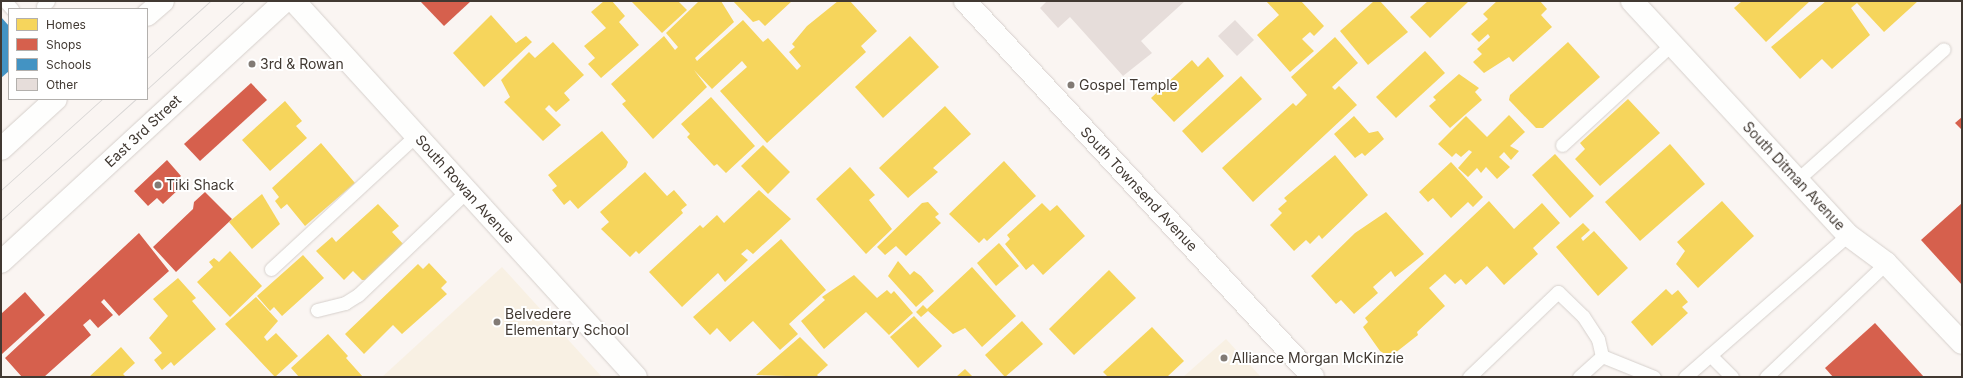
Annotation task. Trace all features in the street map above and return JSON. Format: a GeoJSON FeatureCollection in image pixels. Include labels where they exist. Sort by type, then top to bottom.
{"type":"FeatureCollection","features":[{"type":"Feature","properties":{"kind":"street"},"geometry":{"type":"LineString","coordinates":[[148,14],[163,1]]}},
{"type":"Feature","properties":{"kind":"street","name":"East 3rd Street"},"geometry":{"type":"LineString","coordinates":[[1,262],[286,1]]}},
{"type":"Feature","properties":{"kind":"street","name":"South Rowan Avenue"},"geometry":{"type":"LineString","coordinates":[[294,1],[636,377]]}},
{"type":"Feature","properties":{"kind":"street","name":"South Townsend Avenue"},"geometry":{"type":"LineString","coordinates":[[965,1],[1313,377]]}},
{"type":"Feature","properties":{"kind":"street","name":"South Ditman Avenue"},"geometry":{"type":"LineString","coordinates":[[1632,1],[1848,234],[1886,263],[1962,343]]}},
{"type":"Feature","properties":{"kind":"street"},"geometry":{"type":"LineString","coordinates":[[1,149],[55,100]]}},
{"type":"Feature","properties":{"kind":"lane"},"geometry":{"type":"LineString","coordinates":[[1562,145],[1672,44]]}},
{"type":"Feature","properties":{"kind":"lane"},"geometry":{"type":"LineString","coordinates":[[1798,179],[1944,49]]}},
{"type":"Feature","properties":{"kind":"lane"},"geometry":{"type":"LineString","coordinates":[[271,269],[416,135]]}},
{"type":"Feature","properties":{"kind":"lane"},"geometry":{"type":"LineString","coordinates":[[317,310],[346,303],[358,295],[467,191]]}},
{"type":"Feature","properties":{"kind":"lane"},"geometry":{"type":"LineString","coordinates":[[1685,377],[1848,234]]}},
{"type":"Feature","properties":{"kind":"lane"},"geometry":{"type":"LineString","coordinates":[[1766,377],[1886,263]]}},
{"type":"Feature","properties":{"kind":"lane"},"geometry":{"type":"LineString","coordinates":[[1469,377],[1558,292],[1583,316],[1598,339],[1602,356]]}},
{"type":"Feature","properties":{"kind":"lane"},"geometry":{"type":"LineString","coordinates":[[1710,355],[1732,377]]}},
{"type":"Feature","properties":{"kind":"lane"},"geometry":{"type":"LineString","coordinates":[[1579,377],[1602,356]]}},
{"type":"Feature","properties":{"kind":"lane"},"geometry":{"type":"LineString","coordinates":[[1602,356],[1654,377]]}},
{"type":"Feature","properties":{"kind":"shaded area","name":"Belvedere Elementary School"},"geometry":{"type":"Polygon","coordinates":[[[502,267],[602,377],[382,377],[502,267]]]}},
{"type":"Feature","properties":{"kind":"shaded area","name":"Alliance Morgan McKinzie"},"geometry":{"type":"Polygon","coordinates":[[[1226,339],[1261,377],[1183,377],[1226,339]]]}},
{"type":"Feature","properties":{"kind":"building: Homes"},"geometry":{"type":"Polygon","coordinates":[[[604,1],[612,1],[625,16],[619,22],[639,45],[601,78],[588,64],[595,58],[584,46],[606,28],[591,12],[604,1]]]}},
{"type":"Feature","properties":{"kind":"building: Homes"},"geometry":{"type":"Polygon","coordinates":[[[631,1],[678,1],[687,10],[662,33],[631,1]]]}},
{"type":"Feature","properties":{"kind":"building: Homes"},"geometry":{"type":"Polygon","coordinates":[[[699,1],[721,1],[734,22],[695,58],[697,61],[743,20],[763,42],[768,38],[797,70],[801,66],[789,52],[795,47],[792,44],[807,26],[838,1],[850,1],[877,31],[861,46],[866,52],[767,143],[720,91],[747,67],[742,61],[712,89],[694,70],[707,87],[653,139],[622,104],[626,101],[611,84],[664,36],[675,50],[678,47],[666,33],[699,1]]]}},
{"type":"Feature","properties":{"kind":"building: Homes"},"geometry":{"type":"Polygon","coordinates":[[[733,1],[792,1],[765,26],[759,20],[753,22],[733,1]]]}},
{"type":"Feature","properties":{"kind":"building: Homes"},"geometry":{"type":"Polygon","coordinates":[[[1266,1],[1301,1],[1324,26],[1314,36],[1310,32],[1302,39],[1314,51],[1290,72],[1257,35],[1279,15],[1266,1]]]}},
{"type":"Feature","properties":{"kind":"building: Homes"},"geometry":{"type":"Polygon","coordinates":[[[1374,1],[1380,1],[1408,32],[1368,65],[1340,31],[1374,1]]]}},
{"type":"Feature","properties":{"kind":"building: Homes"},"geometry":{"type":"Polygon","coordinates":[[[1428,1],[1469,1],[1430,38],[1410,17],[1428,1]]]}},
{"type":"Feature","properties":{"kind":"building: Homes"},"geometry":{"type":"Polygon","coordinates":[[[1497,1],[1540,1],[1547,9],[1541,15],[1552,27],[1513,62],[1509,57],[1484,73],[1473,62],[1482,54],[1477,49],[1490,37],[1488,34],[1479,42],[1471,34],[1488,19],[1483,14],[1497,1]]]}},
{"type":"Feature","properties":{"kind":"building: Homes"},"geometry":{"type":"Polygon","coordinates":[[[1742,1],[1810,1],[1766,42],[1734,8],[1742,1]]]}},
{"type":"Feature","properties":{"kind":"building: Homes"},"geometry":{"type":"Polygon","coordinates":[[[1826,1],[1918,1],[1884,32],[1857,3],[1851,8],[1870,35],[1832,69],[1822,59],[1800,79],[1771,47],[1826,1]]]}},
{"type":"Feature","properties":{"kind":"building: Homes"},"geometry":{"type":"Polygon","coordinates":[[[491,15],[516,43],[526,36],[532,42],[484,87],[453,53],[491,15]]]}},
{"type":"Feature","properties":{"kind":"building: Homes"},"geometry":{"type":"Polygon","coordinates":[[[910,36],[939,67],[883,118],[855,87],[910,36]]]}},
{"type":"Feature","properties":{"kind":"building: Homes"},"geometry":{"type":"Polygon","coordinates":[[[1335,37],[1358,63],[1332,87],[1335,90],[1339,86],[1357,105],[1253,202],[1222,168],[1293,103],[1296,106],[1307,95],[1291,77],[1335,37]]]}},
{"type":"Feature","properties":{"kind":"building: Homes"},"geometry":{"type":"Polygon","coordinates":[[[553,42],[584,75],[564,93],[570,100],[556,112],[549,105],[545,109],[561,125],[543,141],[504,102],[510,97],[501,80],[529,52],[535,58],[553,42]]]}},
{"type":"Feature","properties":{"kind":"building: Homes"},"geometry":{"type":"Polygon","coordinates":[[[1568,42],[1600,77],[1543,128],[1536,128],[1509,100],[1510,95],[1568,42]]]}},
{"type":"Feature","properties":{"kind":"building: Homes"},"geometry":{"type":"Polygon","coordinates":[[[1425,51],[1445,73],[1396,118],[1376,97],[1425,51]]]}},
{"type":"Feature","properties":{"kind":"building: Homes"},"geometry":{"type":"Polygon","coordinates":[[[1208,57],[1224,76],[1174,122],[1151,98],[1192,60],[1198,67],[1208,57]]]}},
{"type":"Feature","properties":{"kind":"building: Homes"},"geometry":{"type":"Polygon","coordinates":[[[1459,74],[1479,88],[1475,92],[1482,100],[1450,128],[1429,106],[1436,100],[1433,97],[1459,74]]]}},
{"type":"Feature","properties":{"kind":"building: Homes"},"geometry":{"type":"Polygon","coordinates":[[[1241,76],[1262,99],[1202,153],[1182,131],[1241,76]]]}},
{"type":"Feature","properties":{"kind":"building: Homes"},"geometry":{"type":"Polygon","coordinates":[[[711,97],[755,146],[726,173],[717,164],[714,166],[687,137],[690,134],[681,124],[711,97]]]}},
{"type":"Feature","properties":{"kind":"building: Homes"},"geometry":{"type":"Polygon","coordinates":[[[1628,99],[1660,133],[1600,186],[1575,159],[1585,149],[1580,143],[1628,99]]]}},
{"type":"Feature","properties":{"kind":"building: Homes"},"geometry":{"type":"Polygon","coordinates":[[[285,101],[302,121],[296,126],[307,138],[270,171],[242,140],[285,101]]]}},
{"type":"Feature","properties":{"kind":"building: Homes"},"geometry":{"type":"Polygon","coordinates":[[[945,106],[971,134],[933,168],[938,172],[908,198],[879,168],[945,106]]]}},
{"type":"Feature","properties":{"kind":"building: Homes"},"geometry":{"type":"Polygon","coordinates":[[[1509,115],[1525,132],[1510,146],[1519,151],[1511,160],[1504,152],[1499,157],[1510,167],[1497,179],[1486,167],[1481,173],[1477,168],[1468,177],[1458,168],[1472,152],[1469,150],[1461,157],[1456,153],[1452,157],[1438,144],[1466,116],[1487,137],[1509,115]]]}},
{"type":"Feature","properties":{"kind":"building: Homes"},"geometry":{"type":"Polygon","coordinates":[[[1354,116],[1369,133],[1378,131],[1384,139],[1365,156],[1362,153],[1355,158],[1334,134],[1354,116]]]}},
{"type":"Feature","properties":{"kind":"building: Homes"},"geometry":{"type":"Polygon","coordinates":[[[602,131],[628,162],[626,167],[578,209],[570,200],[564,205],[552,190],[557,186],[548,175],[602,131]]]}},
{"type":"Feature","properties":{"kind":"building: Homes"},"geometry":{"type":"Polygon","coordinates":[[[321,143],[355,183],[305,226],[287,204],[281,209],[275,201],[279,197],[272,188],[321,143]]]}},
{"type":"Feature","properties":{"kind":"building: Homes"},"geometry":{"type":"Polygon","coordinates":[[[1670,144],[1705,184],[1640,241],[1605,202],[1670,144]]]}},
{"type":"Feature","properties":{"kind":"building: Homes"},"geometry":{"type":"Polygon","coordinates":[[[763,145],[790,172],[768,194],[741,166],[763,145]]]}},
{"type":"Feature","properties":{"kind":"building: Homes"},"geometry":{"type":"Polygon","coordinates":[[[1555,154],[1594,196],[1570,218],[1532,175],[1555,154]]]}},
{"type":"Feature","properties":{"kind":"building: Homes"},"geometry":{"type":"Polygon","coordinates":[[[1335,155],[1368,195],[1322,239],[1319,235],[1310,244],[1306,240],[1294,251],[1270,225],[1282,213],[1278,209],[1287,201],[1284,198],[1335,155]]]}},
{"type":"Feature","properties":{"kind":"building: Homes"},"geometry":{"type":"Polygon","coordinates":[[[1004,161],[1036,196],[987,241],[984,238],[979,243],[949,214],[1004,161]]]}},
{"type":"Feature","properties":{"kind":"building: Homes"},"geometry":{"type":"Polygon","coordinates":[[[1451,162],[1483,197],[1473,207],[1468,202],[1451,218],[1433,198],[1428,202],[1419,192],[1451,162]]]}},
{"type":"Feature","properties":{"kind":"building: Homes"},"geometry":{"type":"Polygon","coordinates":[[[850,167],[875,195],[869,200],[892,229],[866,254],[816,199],[850,167]]]}},
{"type":"Feature","properties":{"kind":"building: Homes"},"geometry":{"type":"Polygon","coordinates":[[[645,172],[667,196],[674,190],[687,205],[681,210],[683,213],[639,254],[636,251],[630,257],[601,229],[609,222],[600,212],[645,172]]]}},
{"type":"Feature","properties":{"kind":"building: Homes"},"geometry":{"type":"Polygon","coordinates":[[[759,190],[791,219],[753,254],[747,249],[741,254],[748,260],[725,282],[718,273],[682,307],[649,272],[700,225],[703,228],[717,215],[724,223],[759,190]]]}},
{"type":"Feature","properties":{"kind":"building: Homes"},"geometry":{"type":"Polygon","coordinates":[[[262,194],[280,224],[252,249],[229,222],[262,194]]]}},
{"type":"Feature","properties":{"kind":"building: Homes"},"geometry":{"type":"Polygon","coordinates":[[[1489,201],[1514,229],[1542,203],[1560,223],[1533,248],[1538,254],[1504,285],[1487,266],[1466,285],[1461,279],[1455,284],[1445,274],[1429,288],[1445,306],[1417,332],[1418,335],[1390,357],[1380,351],[1363,327],[1368,322],[1365,318],[1489,201]]]}},
{"type":"Feature","properties":{"kind":"building: Homes"},"geometry":{"type":"Polygon","coordinates":[[[1722,201],[1754,236],[1698,288],[1676,264],[1685,251],[1677,242],[1722,201]]]}},
{"type":"Feature","properties":{"kind":"building: Homes"},"geometry":{"type":"Polygon","coordinates":[[[928,202],[939,214],[935,217],[941,223],[906,256],[896,246],[885,255],[877,247],[922,203],[928,202]]]}},
{"type":"Feature","properties":{"kind":"building: Homes"},"geometry":{"type":"Polygon","coordinates":[[[1042,203],[1050,211],[1057,205],[1085,236],[1043,275],[1033,264],[1026,270],[1005,244],[1010,239],[1007,235],[1042,203]]]}},
{"type":"Feature","properties":{"kind":"building: Homes"},"geometry":{"type":"Polygon","coordinates":[[[378,204],[399,226],[392,232],[405,246],[366,280],[362,280],[353,271],[344,280],[316,251],[332,237],[336,242],[378,204]]]}},
{"type":"Feature","properties":{"kind":"building: Homes"},"geometry":{"type":"Polygon","coordinates":[[[1386,212],[1424,254],[1395,277],[1391,271],[1373,287],[1378,293],[1354,314],[1341,300],[1336,304],[1311,276],[1355,233],[1386,212]]]}},
{"type":"Feature","properties":{"kind":"building: Homes"},"geometry":{"type":"Polygon","coordinates":[[[1583,223],[1590,230],[1581,238],[1583,241],[1594,231],[1628,268],[1598,296],[1556,247],[1583,223]]]}},
{"type":"Feature","properties":{"kind":"building: Homes"},"geometry":{"type":"Polygon","coordinates":[[[781,239],[826,290],[789,324],[798,334],[780,350],[753,321],[730,342],[717,328],[710,335],[693,317],[781,239]]]}},
{"type":"Feature","properties":{"kind":"building: Homes"},"geometry":{"type":"Polygon","coordinates":[[[999,243],[1019,266],[996,286],[977,263],[999,243]]]}},
{"type":"Feature","properties":{"kind":"building: Homes"},"geometry":{"type":"Polygon","coordinates":[[[230,251],[262,286],[230,317],[197,282],[213,267],[209,262],[214,258],[219,262],[230,251]]]}},
{"type":"Feature","properties":{"kind":"building: Homes"},"geometry":{"type":"Polygon","coordinates":[[[303,255],[324,278],[282,316],[274,307],[270,311],[257,296],[303,255]]]}},
{"type":"Feature","properties":{"kind":"building: Homes"},"geometry":{"type":"Polygon","coordinates":[[[898,261],[910,275],[914,271],[921,276],[934,291],[916,307],[888,276],[898,261]]]}},
{"type":"Feature","properties":{"kind":"building: Homes"},"geometry":{"type":"Polygon","coordinates":[[[429,263],[447,282],[441,288],[447,294],[402,334],[393,325],[364,354],[345,334],[418,264],[423,269],[429,263]]]}},
{"type":"Feature","properties":{"kind":"building: Homes"},"geometry":{"type":"Polygon","coordinates":[[[972,267],[1016,316],[982,347],[965,328],[953,334],[928,311],[921,317],[916,312],[923,305],[927,309],[972,267]]]}},
{"type":"Feature","properties":{"kind":"building: Homes"},"geometry":{"type":"Polygon","coordinates":[[[1109,270],[1136,298],[1074,355],[1049,329],[1109,270]]]}},
{"type":"Feature","properties":{"kind":"building: Homes"},"geometry":{"type":"Polygon","coordinates":[[[854,275],[877,298],[887,290],[891,294],[894,291],[913,313],[889,335],[866,312],[824,349],[801,321],[825,300],[822,297],[854,275]]]}},
{"type":"Feature","properties":{"kind":"building: Homes"},"geometry":{"type":"Polygon","coordinates":[[[178,278],[196,298],[192,301],[216,329],[174,366],[171,362],[162,370],[154,360],[162,353],[149,338],[168,316],[153,299],[178,278]]]}},
{"type":"Feature","properties":{"kind":"building: Homes"},"geometry":{"type":"Polygon","coordinates":[[[1666,289],[1672,295],[1678,290],[1688,302],[1682,307],[1688,313],[1652,346],[1631,322],[1666,289]]]}},
{"type":"Feature","properties":{"kind":"building: Homes"},"geometry":{"type":"Polygon","coordinates":[[[256,297],[278,321],[264,337],[267,341],[276,333],[298,356],[275,377],[225,324],[256,297]]]}},
{"type":"Feature","properties":{"kind":"building: Homes"},"geometry":{"type":"Polygon","coordinates":[[[914,316],[942,346],[918,368],[890,337],[914,316]]]}},
{"type":"Feature","properties":{"kind":"building: Homes"},"geometry":{"type":"Polygon","coordinates":[[[1022,321],[1043,344],[1005,377],[985,355],[1022,321]]]}},
{"type":"Feature","properties":{"kind":"building: Homes"},"geometry":{"type":"Polygon","coordinates":[[[1152,327],[1184,361],[1167,377],[1108,377],[1103,372],[1152,327]]]}},
{"type":"Feature","properties":{"kind":"building: Homes"},"geometry":{"type":"Polygon","coordinates":[[[328,334],[348,356],[346,358],[363,377],[299,377],[291,368],[328,334]]]}},
{"type":"Feature","properties":{"kind":"building: Homes"},"geometry":{"type":"Polygon","coordinates":[[[800,337],[828,365],[817,375],[819,377],[756,375],[800,337]]]}},
{"type":"Feature","properties":{"kind":"building: Homes"},"geometry":{"type":"Polygon","coordinates":[[[121,347],[135,363],[123,374],[126,377],[89,377],[121,347]]]}},
{"type":"Feature","properties":{"kind":"building: Homes"},"geometry":{"type":"Polygon","coordinates":[[[965,369],[973,377],[956,377],[965,369]]]}},
{"type":"Feature","properties":{"kind":"building: Shops"},"geometry":{"type":"Polygon","coordinates":[[[420,1],[471,1],[444,26],[420,1]]]}},
{"type":"Feature","properties":{"kind":"building: Shops"},"geometry":{"type":"Polygon","coordinates":[[[251,83],[267,100],[200,161],[184,144],[251,83]]]}},
{"type":"Feature","properties":{"kind":"building: Shops"},"geometry":{"type":"Polygon","coordinates":[[[1962,117],[1962,130],[1955,123],[1962,117]]]}},
{"type":"Feature","properties":{"kind":"building: Shops","name":"Tiki Shack"},"geometry":{"type":"Polygon","coordinates":[[[167,160],[181,176],[174,182],[180,188],[163,204],[157,198],[148,206],[134,191],[167,160]]]}},
{"type":"Feature","properties":{"kind":"building: Shops"},"geometry":{"type":"Polygon","coordinates":[[[205,192],[232,219],[176,272],[153,247],[193,209],[194,202],[205,192]]]}},
{"type":"Feature","properties":{"kind":"building: Shops"},"geometry":{"type":"Polygon","coordinates":[[[1962,203],[1962,285],[1921,240],[1962,203]]]}},
{"type":"Feature","properties":{"kind":"building: Shops"},"geometry":{"type":"Polygon","coordinates":[[[139,233],[169,271],[119,316],[104,299],[101,302],[113,315],[98,328],[90,319],[83,325],[91,335],[44,377],[22,377],[5,358],[139,233]]]}},
{"type":"Feature","properties":{"kind":"building: Shops"},"geometry":{"type":"Polygon","coordinates":[[[25,292],[45,315],[2,354],[1,314],[25,292]]]}},
{"type":"Feature","properties":{"kind":"building: Shops"},"geometry":{"type":"Polygon","coordinates":[[[1875,323],[1924,377],[1833,377],[1825,368],[1875,323]]]}},
{"type":"Feature","properties":{"kind":"building: Schools"},"geometry":{"type":"Polygon","coordinates":[[[1,17],[8,25],[8,72],[1,78],[1,17]]]}},
{"type":"Feature","properties":{"kind":"building: Other"},"geometry":{"type":"Polygon","coordinates":[[[1047,1],[1185,1],[1141,41],[1152,53],[1123,76],[1070,17],[1058,28],[1040,8],[1047,1]]]}},
{"type":"Feature","properties":{"kind":"building: Other"},"geometry":{"type":"Polygon","coordinates":[[[1235,20],[1254,40],[1237,56],[1218,36],[1235,20]]]}},
{"type":"Feature","properties":{"kind":"tram line"},"geometry":{"type":"LineString","coordinates":[[148,57],[210,1]]}},
{"type":"Feature","properties":{"kind":"tram line"},"geometry":{"type":"LineString","coordinates":[[148,88],[244,1]]}},
{"type":"Feature","properties":{"kind":"tram line"},"geometry":{"type":"LineString","coordinates":[[1,190],[101,100]]}},
{"type":"Feature","properties":{"kind":"tram line"},"geometry":{"type":"LineString","coordinates":[[1,220],[135,100]]}},
{"type":"Feature","properties":{"kind":"place","name":"3rd & Rowan"},"geometry":{"type":"Point","coordinates":[252,64]}},
{"type":"Feature","properties":{"kind":"place","name":"Gospel Temple"},"geometry":{"type":"Point","coordinates":[1071,85]}},
{"type":"Feature","properties":{"kind":"place","name":"Tiki Shack"},"geometry":{"type":"Point","coordinates":[158,185]}},
{"type":"Feature","properties":{"kind":"place","name":"Belvedere Elementary School"},"geometry":{"type":"Point","coordinates":[497,322]}},
{"type":"Feature","properties":{"kind":"place","name":"Alliance Morgan McKinzie"},"geometry":{"type":"Point","coordinates":[1224,358]}}]}
